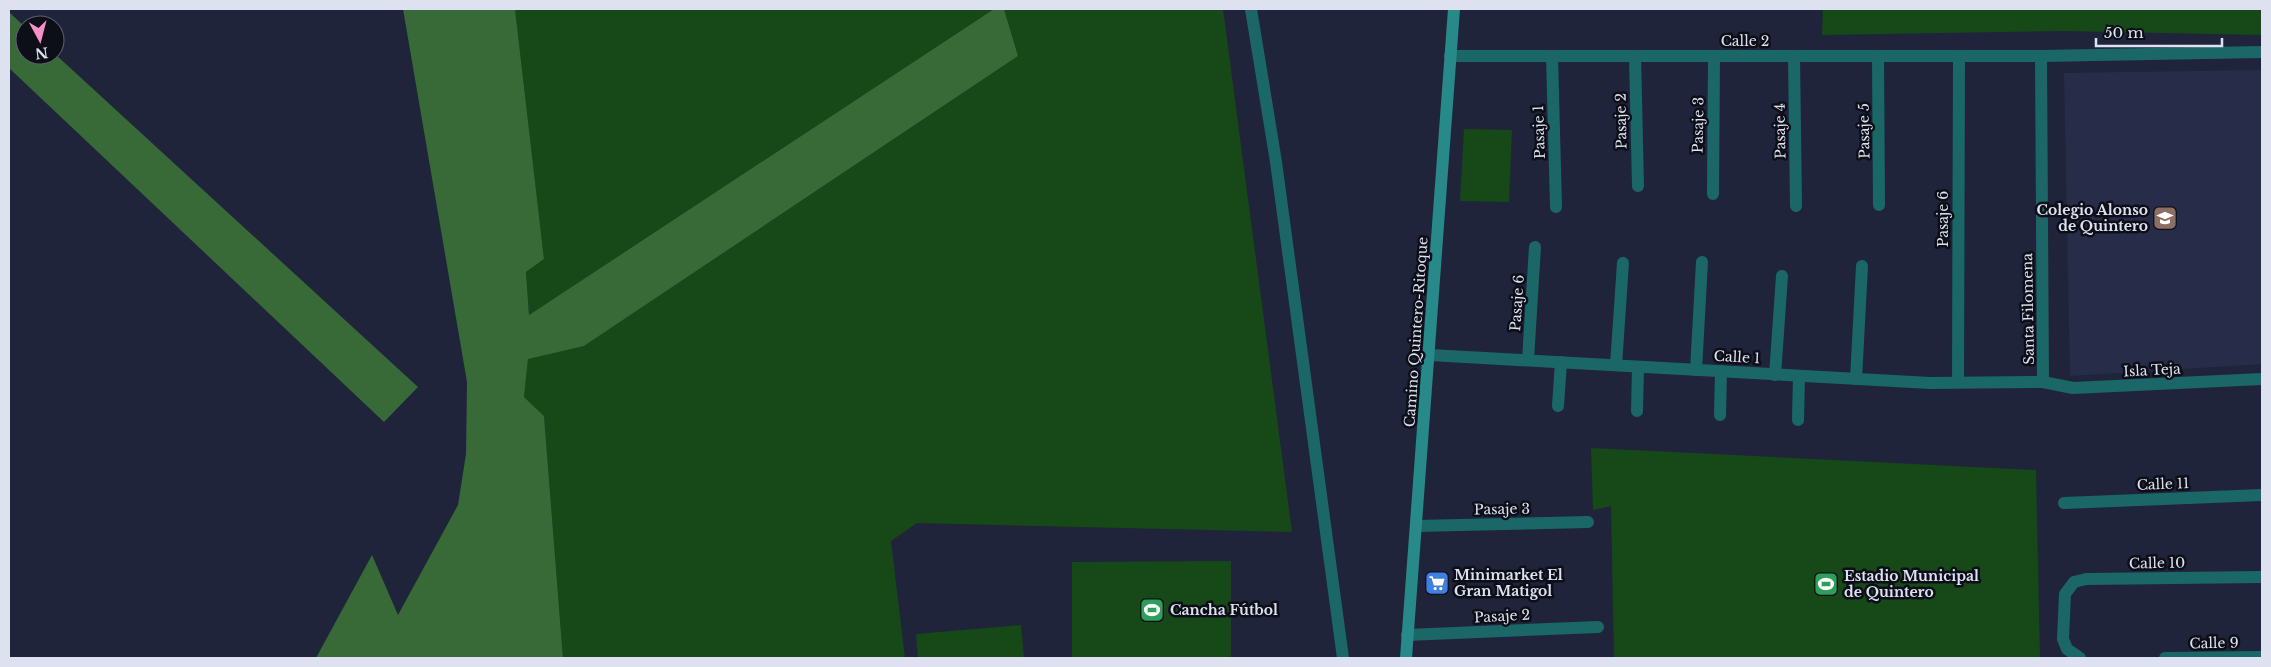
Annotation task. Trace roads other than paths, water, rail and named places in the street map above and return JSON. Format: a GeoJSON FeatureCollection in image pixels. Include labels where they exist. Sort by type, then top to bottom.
{"type":"FeatureCollection","features":[{"type":"Feature","properties":{"kind":"main road","name":"Camino Quintero-Ritoque"},"geometry":{"type":"LineString","coordinates":[[1406,658],[1430,355],[1453,9]]}},
{"type":"Feature","properties":{"kind":"street"},"geometry":{"type":"LineString","coordinates":[[1252,9],[1277,171],[1343,658]]}},
{"type":"Feature","properties":{"kind":"street","name":"Calle 2"},"geometry":{"type":"LineString","coordinates":[[1450,56],[2041,56],[2262,52]]}},
{"type":"Feature","properties":{"kind":"street","name":"Pasaje 1"},"geometry":{"type":"LineString","coordinates":[[1552,56],[1556,207]]}},
{"type":"Feature","properties":{"kind":"street","name":"Pasaje 2"},"geometry":{"type":"LineString","coordinates":[[1635,56],[1638,186]]}},
{"type":"Feature","properties":{"kind":"street","name":"Pasaje 3"},"geometry":{"type":"LineString","coordinates":[[1712,194],[1714,56]]}},
{"type":"Feature","properties":{"kind":"street","name":"Pasaje 4"},"geometry":{"type":"LineString","coordinates":[[1794,56],[1796,206]]}},
{"type":"Feature","properties":{"kind":"street","name":"Pasaje 5"},"geometry":{"type":"LineString","coordinates":[[1878,56],[1880,205]]}},
{"type":"Feature","properties":{"kind":"street","name":"Pasaje 6"},"geometry":{"type":"LineString","coordinates":[[1958,382],[1959,56]]}},
{"type":"Feature","properties":{"kind":"street","name":"Santa Filomena"},"geometry":{"type":"LineString","coordinates":[[2041,56],[2043,382]]}},
{"type":"Feature","properties":{"kind":"street","name":"Pasaje 6"},"geometry":{"type":"LineString","coordinates":[[1528,360],[1536,247]]}},
{"type":"Feature","properties":{"kind":"street"},"geometry":{"type":"LineString","coordinates":[[1696,370],[1702,262]]}},
{"type":"Feature","properties":{"kind":"street"},"geometry":{"type":"LineString","coordinates":[[1616,365],[1623,263]]}},
{"type":"Feature","properties":{"kind":"street"},"geometry":{"type":"LineString","coordinates":[[1856,379],[1862,266]]}},
{"type":"Feature","properties":{"kind":"street"},"geometry":{"type":"LineString","coordinates":[[1775,375],[1782,276]]}},
{"type":"Feature","properties":{"kind":"street","name":"Calle 1"},"geometry":{"type":"LineString","coordinates":[[1430,355],[1856,379],[2043,382]]}},
{"type":"Feature","properties":{"kind":"street"},"geometry":{"type":"LineString","coordinates":[[1558,406],[1561,362]]}},
{"type":"Feature","properties":{"kind":"street"},"geometry":{"type":"LineString","coordinates":[[1637,411],[1638,367]]}},
{"type":"Feature","properties":{"kind":"street"},"geometry":{"type":"LineString","coordinates":[[1720,415],[1721,371]]}},
{"type":"Feature","properties":{"kind":"street"},"geometry":{"type":"LineString","coordinates":[[1798,420],[1799,376]]}},
{"type":"Feature","properties":{"kind":"street","name":"Isla Teja"},"geometry":{"type":"LineString","coordinates":[[2043,382],[2073,388],[2262,379]]}},
{"type":"Feature","properties":{"kind":"street","name":"Calle 11"},"geometry":{"type":"LineString","coordinates":[[2064,502],[2262,495]]}},
{"type":"Feature","properties":{"kind":"street","name":"Pasaje 3"},"geometry":{"type":"LineString","coordinates":[[1416,526],[1588,522]]}},
{"type":"Feature","properties":{"kind":"street","name":"Calle 10"},"geometry":{"type":"LineString","coordinates":[[2080,658],[2070,653],[2065,644],[2065,599],[2069,586],[2079,579],[2262,576]]}},
{"type":"Feature","properties":{"kind":"street","name":"Pasaje 2"},"geometry":{"type":"LineString","coordinates":[[1408,635],[1598,627]]}},
{"type":"Feature","properties":{"kind":"street","name":"Calle 9"},"geometry":{"type":"LineString","coordinates":[[2165,658],[2262,657]]}},
{"type":"Feature","properties":{"kind":"place","name":"Colegio Alonso de Quintero"},"geometry":{"type":"Point","coordinates":[2165,218]}},
{"type":"Feature","properties":{"kind":"place","name":"Minimarket El Gran Matigol"},"geometry":{"type":"Point","coordinates":[1437,583]}},
{"type":"Feature","properties":{"kind":"place","name":"Estadio Municipal de Quintero"},"geometry":{"type":"Point","coordinates":[1826,584]}},
{"type":"Feature","properties":{"kind":"place","name":"Cancha Fútbol"},"geometry":{"type":"Point","coordinates":[1152,610]}}]}
